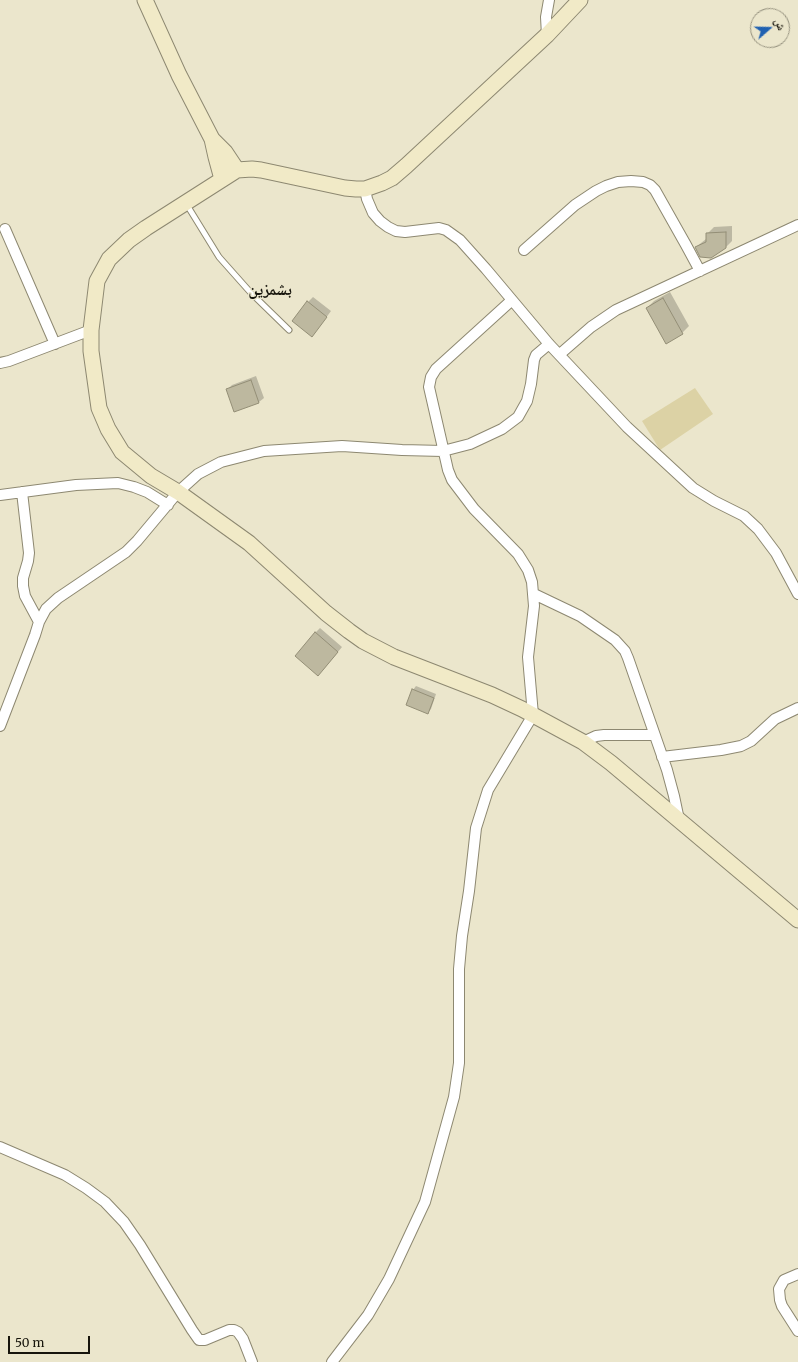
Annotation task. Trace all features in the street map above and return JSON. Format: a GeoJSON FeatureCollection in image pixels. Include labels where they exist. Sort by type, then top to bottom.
{"type":"FeatureCollection","features":[{"type":"Feature","properties":{"kind":"main road"},"geometry":{"type":"LineString","coordinates":[[145,0],[179,75],[212,139],[222,179]]}},
{"type":"Feature","properties":{"kind":"main road"},"geometry":{"type":"LineString","coordinates":[[580,0],[547,35],[399,172],[382,183],[365,189],[345,188],[261,170],[237,170],[135,236],[109,260],[97,281],[91,330],[91,351],[99,408],[108,429],[122,452],[151,476],[178,492],[249,543],[326,613],[363,641],[394,657],[474,687],[533,715],[583,742],[611,763],[798,920]]}},
{"type":"Feature","properties":{"kind":"main road"},"geometry":{"type":"LineString","coordinates":[[212,139],[226,152],[237,170]]}},
{"type":"Feature","properties":{"kind":"street"},"geometry":{"type":"LineString","coordinates":[[547,35],[546,17],[549,0]]}},
{"type":"Feature","properties":{"kind":"street"},"geometry":{"type":"LineString","coordinates":[[524,250],[575,205],[596,191],[618,182],[643,182],[650,185],[655,190],[700,271]]}},
{"type":"Feature","properties":{"kind":"street"},"geometry":{"type":"LineString","coordinates":[[365,189],[367,199],[373,213],[388,227],[396,231],[405,232],[439,228],[446,230],[472,252],[549,344],[627,426],[693,488],[714,501],[744,516],[758,529],[776,552],[798,594]]}},
{"type":"Feature","properties":{"kind":"street"},"geometry":{"type":"LineString","coordinates":[[560,354],[591,327],[616,310],[642,296],[700,271],[798,225]]}},
{"type":"Feature","properties":{"kind":"street"},"geometry":{"type":"LineString","coordinates":[[5,229],[55,344]]}},
{"type":"Feature","properties":{"kind":"street"},"geometry":{"type":"LineString","coordinates":[[332,1362],[368,1314],[389,1279],[425,1202],[454,1097],[459,1063],[459,969],[476,828],[488,790],[533,715],[528,657],[534,606],[532,582],[528,570],[518,554],[474,509],[452,480],[443,451],[429,387],[431,377],[436,369],[512,300]]}},
{"type":"Feature","properties":{"kind":"street"},"geometry":{"type":"LineString","coordinates":[[0,363],[91,330]]}},
{"type":"Feature","properties":{"kind":"street"},"geometry":{"type":"LineString","coordinates":[[0,726],[35,635],[38,622],[46,609],[58,598],[126,552],[178,492],[198,474],[221,462],[264,450],[342,446],[443,451],[478,441],[502,428],[518,417],[528,397],[534,360],[536,356],[549,344]]}},
{"type":"Feature","properties":{"kind":"street"},"geometry":{"type":"LineString","coordinates":[[0,495],[76,485],[118,483],[147,492],[168,505]]}},
{"type":"Feature","properties":{"kind":"street"},"geometry":{"type":"LineString","coordinates":[[22,492],[29,554],[23,578],[23,586],[25,596],[38,622]]}},
{"type":"Feature","properties":{"kind":"street"},"geometry":{"type":"LineString","coordinates":[[534,594],[580,616],[620,645],[628,658],[671,783],[679,820]]}},
{"type":"Feature","properties":{"kind":"street"},"geometry":{"type":"LineString","coordinates":[[662,757],[714,751],[741,746],[751,742],[775,719],[798,708]]}},
{"type":"Feature","properties":{"kind":"street"},"geometry":{"type":"LineString","coordinates":[[583,742],[596,736],[604,735],[654,735]]}},
{"type":"Feature","properties":{"kind":"street"},"geometry":{"type":"LineString","coordinates":[[0,1146],[65,1175],[105,1202],[124,1222],[140,1245],[199,1340],[205,1340],[229,1330],[234,1330],[238,1332],[243,1339],[252,1362]]}},
{"type":"Feature","properties":{"kind":"street"},"geometry":{"type":"LineString","coordinates":[[798,1274],[784,1280],[779,1289],[782,1306],[798,1332]]}},
{"type":"Feature","properties":{"kind":"lane"},"geometry":{"type":"LineString","coordinates":[[186,203],[218,257],[251,293],[289,330]]}},
{"type":"Feature","properties":{"kind":"shaded area"},"geometry":{"type":"Polygon","coordinates":[[[695,388],[713,414],[660,450],[642,421],[695,388]]]}},
{"type":"Feature","properties":{"kind":"building"},"geometry":{"type":"Polygon","coordinates":[[[726,232],[726,248],[711,258],[700,257],[695,247],[706,242],[706,233],[726,232]]]}},
{"type":"Feature","properties":{"kind":"building"},"geometry":{"type":"Polygon","coordinates":[[[663,298],[683,334],[666,344],[646,308],[663,298]]]}},
{"type":"Feature","properties":{"kind":"building"},"geometry":{"type":"Polygon","coordinates":[[[307,301],[327,317],[312,337],[292,321],[307,301]]]}},
{"type":"Feature","properties":{"kind":"building"},"geometry":{"type":"Polygon","coordinates":[[[251,380],[259,403],[234,412],[226,389],[251,380]]]}},
{"type":"Feature","properties":{"kind":"building"},"geometry":{"type":"Polygon","coordinates":[[[315,632],[338,652],[318,676],[295,656],[315,632]]]}},
{"type":"Feature","properties":{"kind":"building"},"geometry":{"type":"Polygon","coordinates":[[[412,689],[434,698],[428,714],[406,705],[412,689]]]}},
{"type":"Feature","properties":{"kind":"district","name":"بشمزين"},"geometry":{"type":"Point","coordinates":[270,290]}}]}
